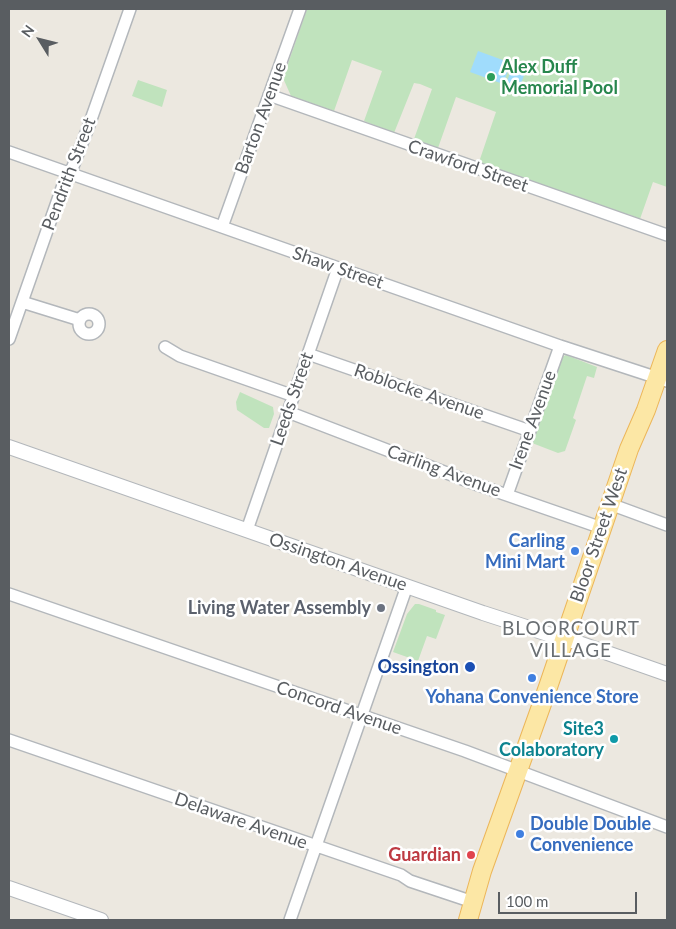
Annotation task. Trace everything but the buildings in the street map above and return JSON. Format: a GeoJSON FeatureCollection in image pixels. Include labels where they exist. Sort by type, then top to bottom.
{"type":"FeatureCollection","features":[{"type":"Feature","properties":{"kind":"main road","name":"Bloor Street West"},"geometry":{"type":"LineString","coordinates":[[472,915],[482,871],[565,639],[629,449],[662,380],[667,350]]}},
{"type":"Feature","properties":{"kind":"street","name":"Pendrith Street"},"geometry":{"type":"LineString","coordinates":[[9,339],[63,185],[70,173],[130,9]]}},
{"type":"Feature","properties":{"kind":"street","name":"Barton Avenue"},"geometry":{"type":"LineString","coordinates":[[222,227],[300,9]]}},
{"type":"Feature","properties":{"kind":"street","name":"Crawford Street"},"geometry":{"type":"LineString","coordinates":[[269,95],[667,235]]}},
{"type":"Feature","properties":{"kind":"street","name":"Shaw Street"},"geometry":{"type":"LineString","coordinates":[[9,152],[560,346],[662,380]]}},
{"type":"Feature","properties":{"kind":"street","name":"Leeds Street"},"geometry":{"type":"LineString","coordinates":[[247,530],[338,268]]}},
{"type":"Feature","properties":{"kind":"street"},"geometry":{"type":"LineString","coordinates":[[22,302],[80,320]]}},
{"type":"Feature","properties":{"kind":"street","name":"Irene Avenue"},"geometry":{"type":"LineString","coordinates":[[507,495],[560,346]]}},
{"type":"Feature","properties":{"kind":"street"},"geometry":{"type":"LineString","coordinates":[[165,347],[180,356],[294,396]]}},
{"type":"Feature","properties":{"kind":"street","name":"Roblocke Avenue"},"geometry":{"type":"LineString","coordinates":[[308,354],[530,431]]}},
{"type":"Feature","properties":{"kind":"street","name":"Carling Avenue"},"geometry":{"type":"LineString","coordinates":[[288,412],[443,472],[602,528]]}},
{"type":"Feature","properties":{"kind":"street","name":"Ossington Avenue"},"geometry":{"type":"LineString","coordinates":[[9,447],[510,622],[667,674]]}},
{"type":"Feature","properties":{"kind":"street"},"geometry":{"type":"LineString","coordinates":[[610,504],[667,525]]}},
{"type":"Feature","properties":{"kind":"street"},"geometry":{"type":"LineString","coordinates":[[290,920],[407,586]]}},
{"type":"Feature","properties":{"kind":"street","name":"Concord Avenue"},"geometry":{"type":"LineString","coordinates":[[9,594],[465,751],[667,827]]}},
{"type":"Feature","properties":{"kind":"street","name":"Delaware Avenue"},"geometry":{"type":"LineString","coordinates":[[9,740],[316,847],[472,915]]}},
{"type":"Feature","properties":{"kind":"street"},"geometry":{"type":"LineString","coordinates":[[9,888],[101,920]]}},
{"type":"Feature","properties":{"kind":"green space"},"geometry":{"type":"Polygon","coordinates":[[[307,9],[667,9],[667,187],[653,182],[640,219],[628,214],[623,215],[487,168],[479,162],[496,112],[456,97],[438,148],[414,139],[432,89],[420,84],[414,83],[394,133],[364,121],[382,71],[352,60],[334,111],[291,96],[283,78],[307,9]]]}},
{"type":"Feature","properties":{"kind":"green space"},"geometry":{"type":"Polygon","coordinates":[[[138,80],[167,90],[162,107],[132,96],[138,80]]]}},
{"type":"Feature","properties":{"kind":"green space"},"geometry":{"type":"Polygon","coordinates":[[[566,355],[597,367],[594,378],[587,376],[573,418],[576,420],[565,451],[558,453],[532,443],[562,357],[566,355]]]}},
{"type":"Feature","properties":{"kind":"green space"},"geometry":{"type":"Polygon","coordinates":[[[240,392],[273,407],[274,414],[269,428],[264,428],[237,410],[236,402],[240,392]]]}},
{"type":"Feature","properties":{"kind":"green space"},"geometry":{"type":"Polygon","coordinates":[[[415,604],[436,610],[436,612],[445,615],[436,639],[427,636],[418,661],[393,652],[407,614],[415,604]]]}},
{"type":"Feature","properties":{"kind":"water"},"geometry":{"type":"Polygon","coordinates":[[[478,51],[511,63],[503,84],[470,72],[478,51]]]}},
{"type":"Feature","properties":{"kind":"water"},"geometry":{"type":"Polygon","coordinates":[[[513,65],[526,70],[519,89],[506,84],[513,65]]]}},
{"type":"Feature","properties":{"kind":"place","name":"Alex Duff Memorial Pool"},"geometry":{"type":"Point","coordinates":[491,77]}},
{"type":"Feature","properties":{"kind":"place","name":"Carling Mini Mart"},"geometry":{"type":"Point","coordinates":[575,551]}},
{"type":"Feature","properties":{"kind":"place","name":"Living Water Assembly"},"geometry":{"type":"Point","coordinates":[381,608]}},
{"type":"Feature","properties":{"kind":"place","name":"Ossington"},"geometry":{"type":"Point","coordinates":[470,667]}},
{"type":"Feature","properties":{"kind":"place","name":"Yohana Convenience Store"},"geometry":{"type":"Point","coordinates":[532,678]}},
{"type":"Feature","properties":{"kind":"place","name":"Site3 Colaboratory"},"geometry":{"type":"Point","coordinates":[614,739]}},
{"type":"Feature","properties":{"kind":"place","name":"Double Double Convenience"},"geometry":{"type":"Point","coordinates":[520,834]}},
{"type":"Feature","properties":{"kind":"place","name":"Guardian"},"geometry":{"type":"Point","coordinates":[471,855]}},
{"type":"Feature","properties":{"kind":"district","name":"BLOORCOURT VILLAGE"},"geometry":{"type":"Point","coordinates":[571,640]}}]}
